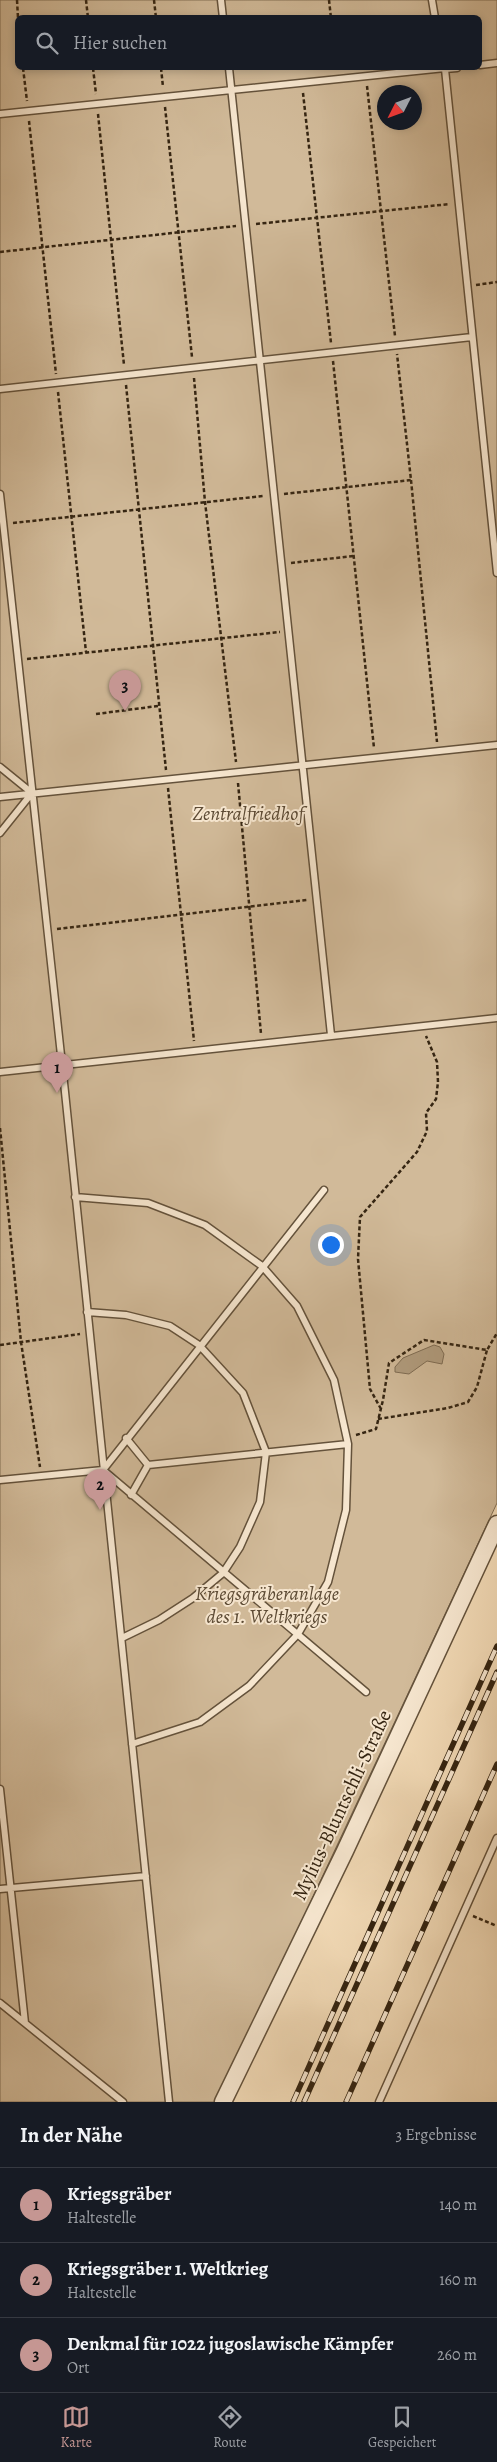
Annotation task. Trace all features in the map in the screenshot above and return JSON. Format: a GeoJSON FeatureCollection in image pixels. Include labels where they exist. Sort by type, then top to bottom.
{"type":"FeatureCollection","features":[{"type":"Feature","properties":{"kind":"street","name":"Mylius-Bluntschli-Straße"},"geometry":{"type":"LineString","coordinates":[[223,2102],[345,1851],[497,1524]]}},
{"type":"Feature","properties":{"kind":"lane"},"geometry":{"type":"LineString","coordinates":[[221,0],[223,15]]}},
{"type":"Feature","properties":{"kind":"lane"},"geometry":{"type":"LineString","coordinates":[[432,0],[434,15]]}},
{"type":"Feature","properties":{"kind":"lane"},"geometry":{"type":"LineString","coordinates":[[482,65],[497,63]]}},
{"type":"Feature","properties":{"kind":"lane"},"geometry":{"type":"LineString","coordinates":[[229,70],[331,1035]]}},
{"type":"Feature","properties":{"kind":"lane"},"geometry":{"type":"LineString","coordinates":[[0,114],[427,70]]}},
{"type":"Feature","properties":{"kind":"lane"},"geometry":{"type":"LineString","coordinates":[[445,70],[497,574]]}},
{"type":"Feature","properties":{"kind":"lane"},"geometry":{"type":"LineString","coordinates":[[0,389],[472,337]]}},
{"type":"Feature","properties":{"kind":"lane"},"geometry":{"type":"LineString","coordinates":[[0,494],[62,1065],[88,1332],[122,1638],[169,2102]]}},
{"type":"Feature","properties":{"kind":"lane"},"geometry":{"type":"LineString","coordinates":[[0,797],[497,744]]}},
{"type":"Feature","properties":{"kind":"lane"},"geometry":{"type":"LineString","coordinates":[[0,767],[32,793]]}},
{"type":"Feature","properties":{"kind":"lane"},"geometry":{"type":"LineString","coordinates":[[0,833],[32,793]]}},
{"type":"Feature","properties":{"kind":"lane"},"geometry":{"type":"LineString","coordinates":[[0,1072],[497,1018]]}},
{"type":"Feature","properties":{"kind":"lane"},"geometry":{"type":"LineString","coordinates":[[103,1470],[199,1345],[324,1190]]}},
{"type":"Feature","properties":{"kind":"lane"},"geometry":{"type":"LineString","coordinates":[[75,1198],[148,1203],[204,1225],[262,1266],[297,1306],[334,1380],[348,1440],[346,1510],[328,1582],[298,1634],[249,1686],[200,1722],[132,1744]]}},
{"type":"Feature","properties":{"kind":"lane"},"geometry":{"type":"LineString","coordinates":[[87,1312],[126,1315],[170,1326],[199,1345],[243,1393],[266,1452],[260,1502],[240,1547],[223,1573],[193,1598],[172,1612],[122,1638]]}},
{"type":"Feature","properties":{"kind":"lane"},"geometry":{"type":"LineString","coordinates":[[126,1438],[148,1465]]}},
{"type":"Feature","properties":{"kind":"lane"},"geometry":{"type":"LineString","coordinates":[[148,1465],[266,1452],[348,1440]]}},
{"type":"Feature","properties":{"kind":"lane"},"geometry":{"type":"LineString","coordinates":[[131,1495],[148,1465]]}},
{"type":"Feature","properties":{"kind":"lane"},"geometry":{"type":"LineString","coordinates":[[0,1480],[103,1470],[366,1692]]}},
{"type":"Feature","properties":{"kind":"lane"},"geometry":{"type":"LineString","coordinates":[[0,1789],[24,2023]]}},
{"type":"Feature","properties":{"kind":"lane"},"geometry":{"type":"LineString","coordinates":[[379,2102],[497,1838]]}},
{"type":"Feature","properties":{"kind":"lane"},"geometry":{"type":"LineString","coordinates":[[0,1889],[146,1876]]}},
{"type":"Feature","properties":{"kind":"lane"},"geometry":{"type":"LineString","coordinates":[[0,2003],[123,2102]]}},
{"type":"Feature","properties":{"kind":"path"},"geometry":{"type":"LineString","coordinates":[[16,0],[18,15]]}},
{"type":"Feature","properties":{"kind":"path"},"geometry":{"type":"LineString","coordinates":[[86,0],[88,15]]}},
{"type":"Feature","properties":{"kind":"path"},"geometry":{"type":"LineString","coordinates":[[154,0],[156,15]]}},
{"type":"Feature","properties":{"kind":"path"},"geometry":{"type":"LineString","coordinates":[[329,0],[330,15]]}},
{"type":"Feature","properties":{"kind":"path"},"geometry":{"type":"LineString","coordinates":[[23,70],[86,652]]}},
{"type":"Feature","properties":{"kind":"path"},"geometry":{"type":"LineString","coordinates":[[93,70],[195,1050]]}},
{"type":"Feature","properties":{"kind":"path"},"geometry":{"type":"LineString","coordinates":[[161,70],[180,232],[184,300],[193,368],[204,502],[237,772],[261,1043]]}},
{"type":"Feature","properties":{"kind":"path"},"geometry":{"type":"LineString","coordinates":[[366,77],[411,480],[438,751]]}},
{"type":"Feature","properties":{"kind":"path"},"geometry":{"type":"LineString","coordinates":[[302,83],[375,757]]}},
{"type":"Feature","properties":{"kind":"path"},"geometry":{"type":"LineString","coordinates":[[0,252],[459,203]]}},
{"type":"Feature","properties":{"kind":"path"},"geometry":{"type":"LineString","coordinates":[[467,286],[497,282]]}},
{"type":"Feature","properties":{"kind":"path"},"geometry":{"type":"LineString","coordinates":[[3,524],[411,480]]}},
{"type":"Feature","properties":{"kind":"path"},"geometry":{"type":"LineString","coordinates":[[282,564],[353,556]]}},
{"type":"Feature","properties":{"kind":"path"},"geometry":{"type":"LineString","coordinates":[[18,660],[288,631]]}},
{"type":"Feature","properties":{"kind":"path"},"geometry":{"type":"LineString","coordinates":[[96,714],[158,706]]}},
{"type":"Feature","properties":{"kind":"path"},"geometry":{"type":"LineString","coordinates":[[47,931],[316,899]]}},
{"type":"Feature","properties":{"kind":"path"},"geometry":{"type":"LineString","coordinates":[[381,1409],[370,1389],[358,1259],[360,1218],[417,1152],[427,1131],[426,1113],[436,1100],[438,1082],[437,1062],[422,1025]]}},
{"type":"Feature","properties":{"kind":"path"},"geometry":{"type":"LineString","coordinates":[[0,1128],[22,1342],[41,1476]]}},
{"type":"Feature","properties":{"kind":"path"},"geometry":{"type":"LineString","coordinates":[[0,1345],[88,1332]]}},
{"type":"Feature","properties":{"kind":"path"},"geometry":{"type":"LineString","coordinates":[[378,1419],[448,1408],[468,1402],[477,1387],[487,1350],[497,1333]]}},
{"type":"Feature","properties":{"kind":"path"},"geometry":{"type":"LineString","coordinates":[[348,1440],[376,1429],[389,1363],[424,1340],[487,1350]]}},
{"type":"Feature","properties":{"kind":"path"},"geometry":{"type":"LineString","coordinates":[[473,1916],[497,1926]]}},
{"type":"Feature","properties":{"kind":"green space","name":"Zentralfriedhof"},"geometry":{"type":"Polygon","coordinates":[[[0,0],[497,0],[497,1503],[217,2102],[0,2102],[0,0]]]}},
{"type":"Feature","properties":{"kind":"shaded area"},"geometry":{"type":"Polygon","coordinates":[[[434,1345],[440,1347],[444,1354],[442,1364],[427,1361],[409,1374],[395,1372],[395,1367],[403,1358],[434,1345]]]}},
{"type":"Feature","properties":{"kind":"railway"},"geometry":{"type":"LineString","coordinates":[[293,2102],[497,1646]]}},
{"type":"Feature","properties":{"kind":"railway"},"geometry":{"type":"LineString","coordinates":[[304,2102],[497,1672]]}},
{"type":"Feature","properties":{"kind":"railway"},"geometry":{"type":"LineString","coordinates":[[346,2102],[497,1764]]}},
{"type":"Feature","properties":{"kind":"place","name":"Denkmal für 1022 jugoslawische Kämpfer"},"geometry":{"type":"Point","coordinates":[125,711]}},
{"type":"Feature","properties":{"kind":"place","name":"Kriegsgräber"},"geometry":{"type":"Point","coordinates":[57,1093]}},
{"type":"Feature","properties":{"kind":"place","name":"Kriegsgräber 1. Weltkrieg"},"geometry":{"type":"Point","coordinates":[100,1510]}},
{"type":"Feature","properties":{"kind":"park label","name":"Kriegsgräberanlage des 1. Weltkriegs"},"geometry":{"type":"Point","coordinates":[267,1604]}}]}
